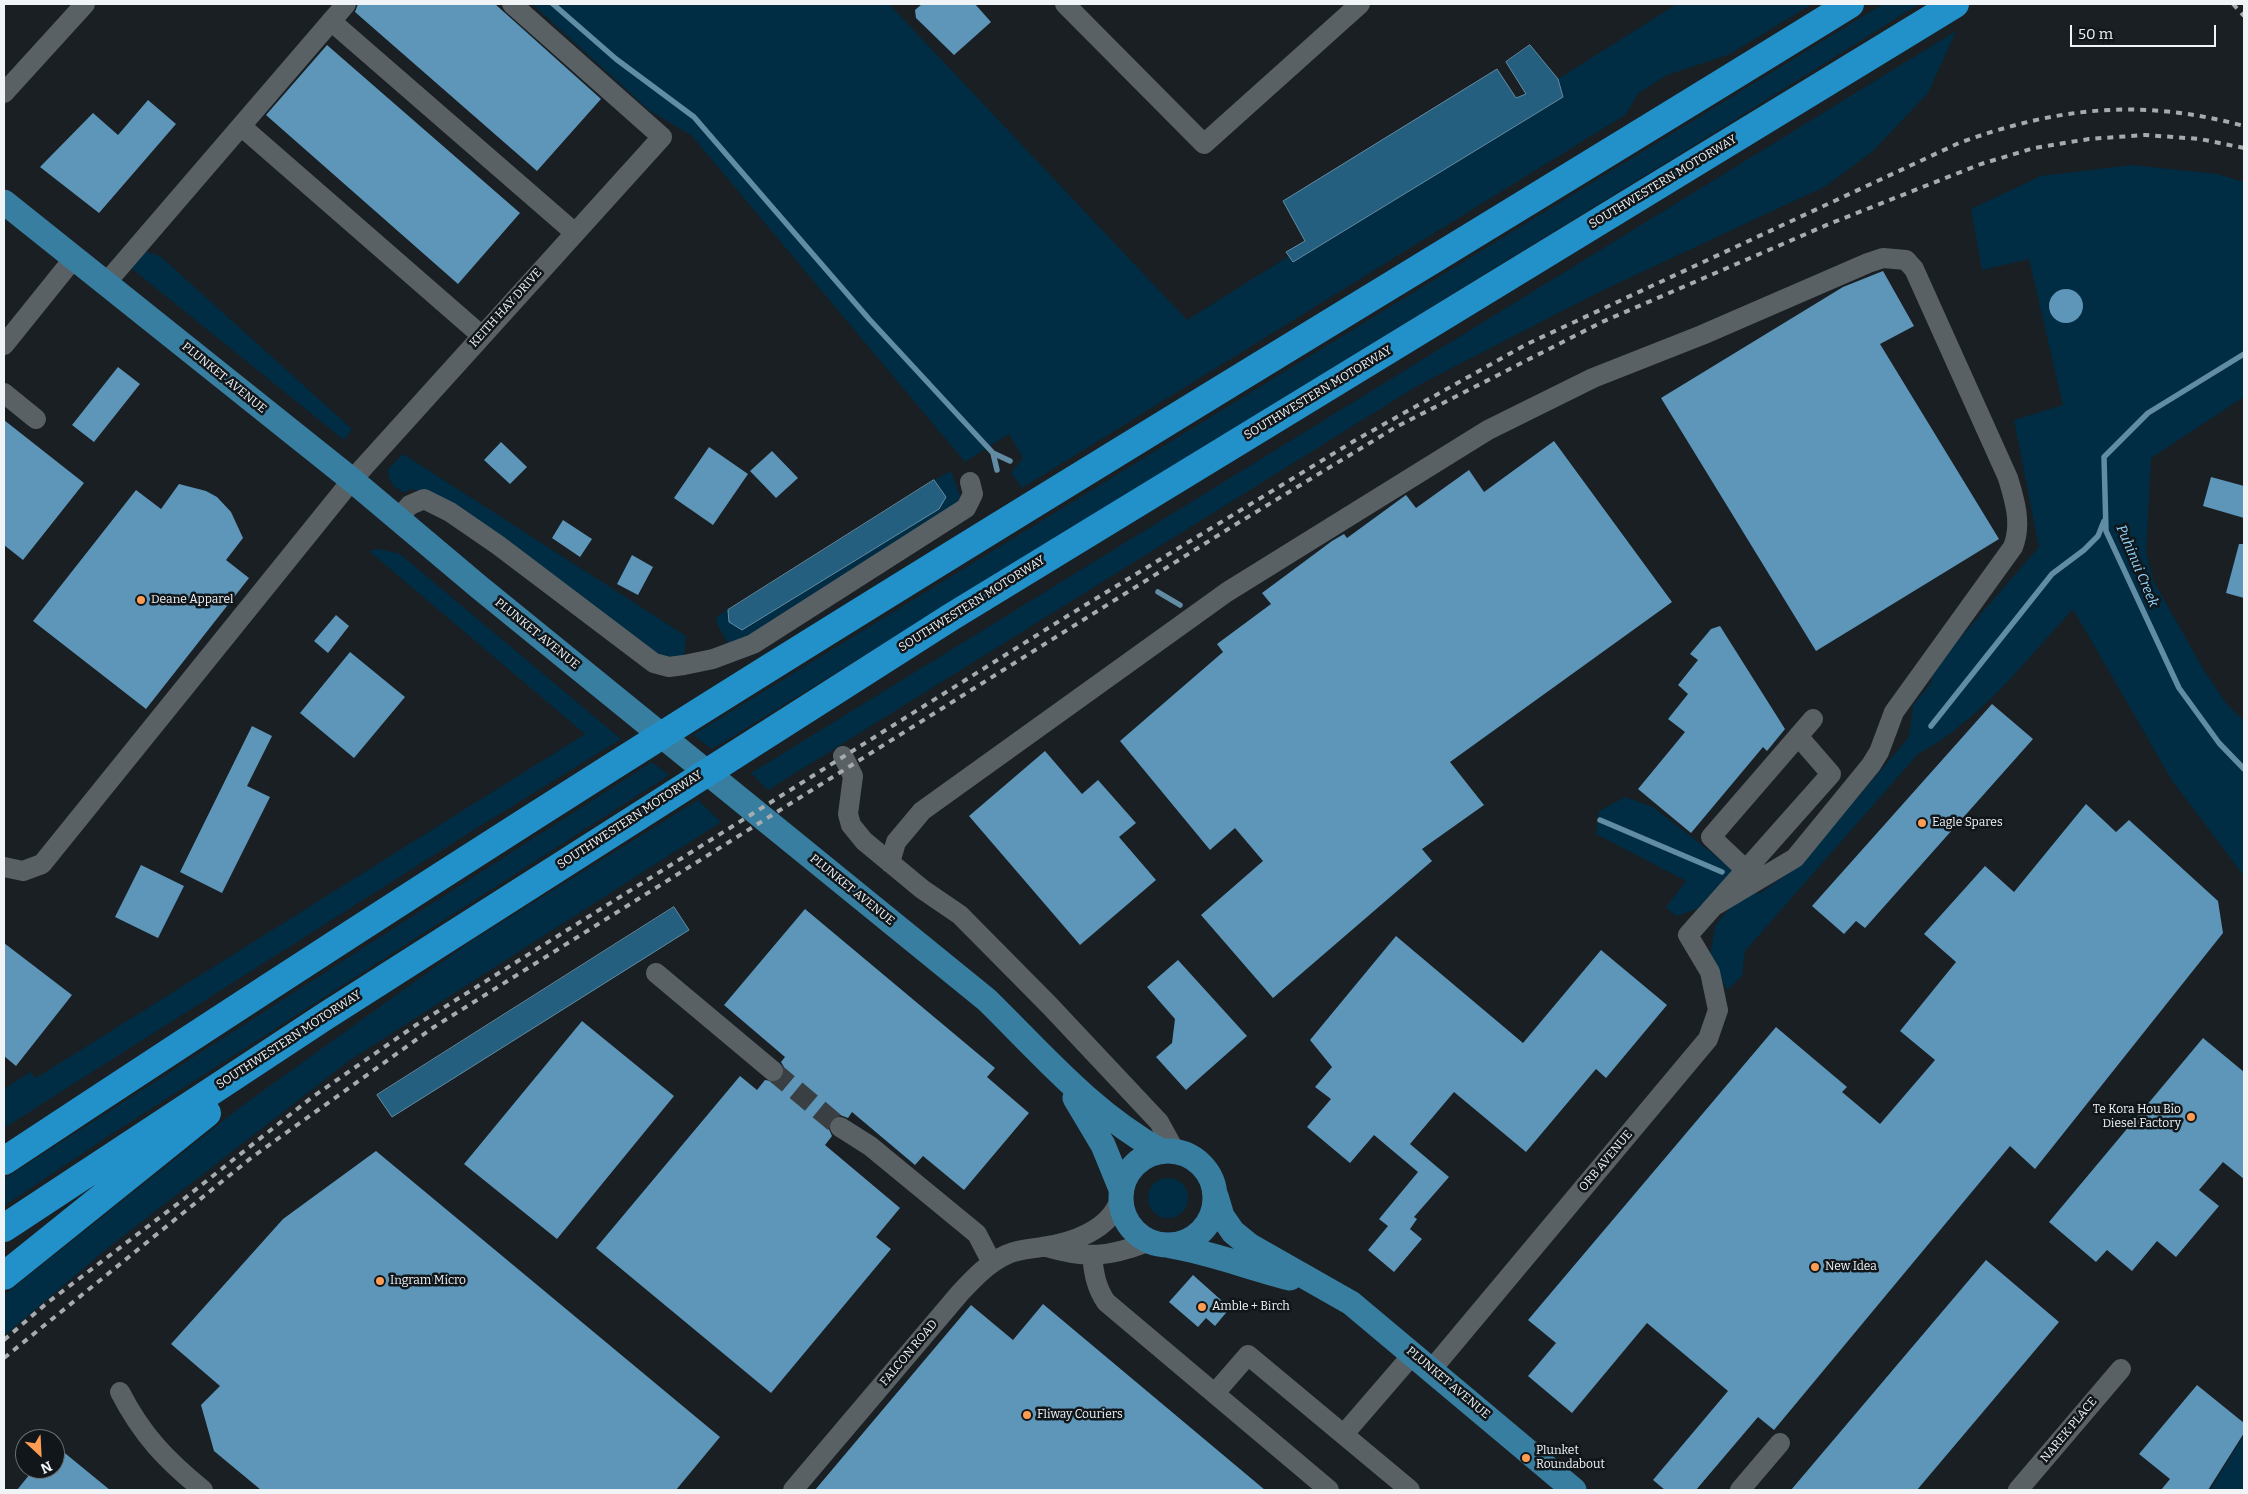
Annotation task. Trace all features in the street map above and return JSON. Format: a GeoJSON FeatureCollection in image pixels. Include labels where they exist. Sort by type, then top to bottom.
{"type":"FeatureCollection","features":[{"type":"Feature","properties":{"kind":"highway"},"geometry":{"type":"LineString","coordinates":[[4,1161],[207,1027],[693,716],[1150,432],[1850,4]]}},
{"type":"Feature","properties":{"kind":"highway","name":"SOUTHWESTERN MOTORWAY"},"geometry":{"type":"LineString","coordinates":[[4,1228],[324,1017],[951,617],[1955,4]]}},
{"type":"Feature","properties":{"kind":"highway"},"geometry":{"type":"LineString","coordinates":[[4,1276],[324,1017]]}},
{"type":"Feature","properties":{"kind":"main road","name":"PLUNKET AVENUE"},"geometry":{"type":"LineString","coordinates":[[4,202],[352,480],[479,587],[987,1000],[1062,1077],[1114,1122],[1168,1151]]}},
{"type":"Feature","properties":{"kind":"main road","name":"PLUNKET AVENUE"},"geometry":{"type":"LineString","coordinates":[[1062,1077],[1104,1145],[1121,1194]]}},
{"type":"Feature","properties":{"kind":"main road"},"geometry":{"type":"LineString","coordinates":[[1168,1151],[1191,1156],[1204,1166],[1212,1180],[1216,1196],[1214,1210],[1208,1224],[1198,1235],[1186,1243],[1160,1244],[1137,1234],[1128,1224],[1122,1212],[1121,1194],[1126,1176],[1135,1164],[1147,1156],[1168,1151]]}},
{"type":"Feature","properties":{"kind":"main road","name":"PLUNKET AVENUE"},"geometry":{"type":"LineString","coordinates":[[1216,1196],[1222,1216],[1233,1232],[1249,1245],[1351,1303],[1423,1361],[1574,1490]]}},
{"type":"Feature","properties":{"kind":"main road","name":"PLUNKET AVENUE"},"geometry":{"type":"LineString","coordinates":[[1160,1244],[1201,1251],[1254,1269],[1317,1285]]}},
{"type":"Feature","properties":{"kind":"street"},"geometry":{"type":"LineString","coordinates":[[4,93],[85,4]]}},
{"type":"Feature","properties":{"kind":"street"},"geometry":{"type":"LineString","coordinates":[[106,283],[346,4]]}},
{"type":"Feature","properties":{"kind":"street","name":"KEITH HAY DRIVE"},"geometry":{"type":"LineString","coordinates":[[4,866],[24,871],[42,864],[352,480],[662,138],[512,4]]}},
{"type":"Feature","properties":{"kind":"street"},"geometry":{"type":"LineString","coordinates":[[1067,5],[1204,144],[1360,4]]}},
{"type":"Feature","properties":{"kind":"street"},"geometry":{"type":"LineString","coordinates":[[331,21],[574,233]]}},
{"type":"Feature","properties":{"kind":"street"},"geometry":{"type":"LineString","coordinates":[[241,126],[482,336]]}},
{"type":"Feature","properties":{"kind":"street"},"geometry":{"type":"LineString","coordinates":[[4,345],[74,258]]}},
{"type":"Feature","properties":{"kind":"street"},"geometry":{"type":"LineString","coordinates":[[890,863],[896,842],[922,811],[1227,592],[1488,430],[1593,378],[1702,335],[1868,263],[1883,258],[1906,260],[1914,269],[2008,478],[2015,502],[2017,537],[2013,547],[1894,712],[1880,752],[1808,843],[1789,863],[1716,906]]}},
{"type":"Feature","properties":{"kind":"street"},"geometry":{"type":"LineString","coordinates":[[4,393],[36,419]]}},
{"type":"Feature","properties":{"kind":"street"},"geometry":{"type":"LineString","coordinates":[[398,518],[410,505],[424,499],[450,512],[498,545],[654,663],[668,667],[712,659],[753,644],[966,508],[973,494],[970,482]]}},
{"type":"Feature","properties":{"kind":"street"},"geometry":{"type":"LineString","coordinates":[[1747,871],[1711,837],[1813,719]]}},
{"type":"Feature","properties":{"kind":"street"},"geometry":{"type":"LineString","coordinates":[[1716,906],[1831,774],[1798,736]]}},
{"type":"Feature","properties":{"kind":"street"},"geometry":{"type":"LineString","coordinates":[[843,756],[853,776],[848,814],[851,825],[864,841],[922,889],[960,916],[1091,1048],[1159,1122],[1168,1151]]}},
{"type":"Feature","properties":{"kind":"street","name":"ORB AVENUE"},"geometry":{"type":"LineString","coordinates":[[1344,1434],[1423,1361],[1708,1039],[1718,1010],[1710,972],[1688,936],[1716,906]]}},
{"type":"Feature","properties":{"kind":"street"},"geometry":{"type":"LineString","coordinates":[[656,974],[773,1072]]}},
{"type":"Feature","properties":{"kind":"street"},"geometry":{"type":"LineString","coordinates":[[840,1127],[870,1146],[977,1234],[992,1263]]}},
{"type":"Feature","properties":{"kind":"street","name":"FALCON ROAD"},"geometry":{"type":"LineString","coordinates":[[793,1490],[960,1293],[992,1263],[1017,1250],[1044,1247],[1092,1231],[1110,1218],[1121,1194]]}},
{"type":"Feature","properties":{"kind":"street","name":"FALCON ROAD"},"geometry":{"type":"LineString","coordinates":[[1044,1247],[1067,1253],[1092,1256],[1160,1244]]}},
{"type":"Feature","properties":{"kind":"street"},"geometry":{"type":"LineString","coordinates":[[1092,1256],[1094,1279],[1106,1302],[1329,1490]]}},
{"type":"Feature","properties":{"kind":"street"},"geometry":{"type":"LineString","coordinates":[[1215,1393],[1248,1355],[1410,1490]]}},
{"type":"Feature","properties":{"kind":"street","name":"NAREK PLACE"},"geometry":{"type":"LineString","coordinates":[[2018,1490],[2121,1369]]}},
{"type":"Feature","properties":{"kind":"street"},"geometry":{"type":"LineString","coordinates":[[120,1392],[134,1420],[151,1442],[176,1468],[203,1490]]}},
{"type":"Feature","properties":{"kind":"street"},"geometry":{"type":"LineString","coordinates":[[1740,1490],[1780,1443]]}},
{"type":"Feature","properties":{"kind":"shaded area"},"geometry":{"type":"Polygon","coordinates":[[[532,4],[889,4],[1187,320],[1289,256],[1293,262],[1563,97],[1558,79],[1677,4],[1812,4],[1730,54],[1667,75],[1639,93],[1625,115],[1022,488],[1011,473],[1023,458],[1009,434],[965,462],[692,136],[649,110],[532,4]]]}},
{"type":"Feature","properties":{"kind":"shaded area"},"geometry":{"type":"Polygon","coordinates":[[[1883,4],[1919,4],[1688,149],[712,749],[693,735],[1883,4]]]}},
{"type":"Feature","properties":{"kind":"shaded area"},"geometry":{"type":"Polygon","coordinates":[[[1956,31],[1928,93],[1873,151],[1826,186],[1599,292],[1417,386],[768,790],[751,773],[1956,31]]]}},
{"type":"Feature","properties":{"kind":"shaded area"},"geometry":{"type":"Polygon","coordinates":[[[1530,45],[1558,79],[1563,97],[1293,262],[1286,252],[1305,241],[1283,201],[1497,69],[1516,98],[1526,94],[1506,62],[1530,45]]]}},
{"type":"Feature","properties":{"kind":"shaded area"},"geometry":{"type":"Polygon","coordinates":[[[2132,165],[2217,174],[2244,182],[2244,397],[2151,458],[2146,553],[2154,582],[2205,672],[2226,703],[2244,721],[2244,876],[2173,782],[2073,609],[2020,669],[1982,707],[1962,725],[1918,754],[1745,951],[1742,976],[1727,990],[1710,957],[1715,926],[1749,884],[1759,894],[1801,864],[1909,737],[1913,705],[1931,683],[1934,668],[2039,547],[2014,420],[2063,405],[2029,259],[1982,270],[1971,209],[2041,176],[2132,165]]]}},
{"type":"Feature","properties":{"kind":"shaded area"},"geometry":{"type":"Polygon","coordinates":[[[144,251],[160,256],[352,429],[344,440],[131,268],[144,251]]]}},
{"type":"Feature","properties":{"kind":"shaded area"},"geometry":{"type":"Polygon","coordinates":[[[403,454],[686,636],[684,659],[663,660],[426,492],[410,489],[405,493],[398,489],[390,481],[388,469],[403,454]]]}},
{"type":"Feature","properties":{"kind":"shaded area"},"geometry":{"type":"Polygon","coordinates":[[[951,471],[960,496],[956,508],[744,643],[729,645],[718,626],[716,617],[728,610],[729,622],[946,497],[934,480],[951,471]]]}},
{"type":"Feature","properties":{"kind":"shaded area"},"geometry":{"type":"Polygon","coordinates":[[[934,480],[946,497],[939,509],[742,630],[729,622],[728,610],[934,480]]]}},
{"type":"Feature","properties":{"kind":"shaded area"},"geometry":{"type":"Polygon","coordinates":[[[379,549],[400,554],[621,739],[456,841],[4,1128],[4,1089],[30,1072],[36,1078],[585,734],[369,551],[379,549]]]}},
{"type":"Feature","properties":{"kind":"shaded area"},"geometry":{"type":"Polygon","coordinates":[[[652,762],[669,775],[107,1137],[4,1206],[4,1179],[652,762]]]}},
{"type":"Feature","properties":{"kind":"shaded area"},"geometry":{"type":"Polygon","coordinates":[[[1625,797],[1653,807],[1734,870],[1697,909],[1676,916],[1666,907],[1686,881],[1596,834],[1599,811],[1625,797]]]}},
{"type":"Feature","properties":{"kind":"shaded area"},"geometry":{"type":"Polygon","coordinates":[[[698,800],[721,822],[350,1060],[104,1251],[4,1336],[4,1295],[239,1108],[470,942],[698,800]]]}},
{"type":"Feature","properties":{"kind":"shaded area"},"geometry":{"type":"Polygon","coordinates":[[[674,907],[689,930],[392,1117],[377,1095],[674,907]]]}},
{"type":"Feature","properties":{"kind":"shaded area"},"geometry":{"type":"Polygon","coordinates":[[[1172,1178],[1179,1181],[1185,1187],[1188,1198],[1187,1206],[1179,1215],[1172,1218],[1164,1218],[1157,1215],[1149,1206],[1148,1194],[1151,1187],[1160,1179],[1172,1178]]]}},
{"type":"Feature","properties":{"kind":"shaded area"},"geometry":{"type":"Polygon","coordinates":[[[2244,1435],[2244,1490],[2210,1490],[2244,1435]]]}},
{"type":"Feature","properties":{"kind":"building"},"geometry":{"type":"Polygon","coordinates":[[[358,4],[495,4],[601,99],[537,171],[355,12],[358,4]]]}},
{"type":"Feature","properties":{"kind":"building"},"geometry":{"type":"Polygon","coordinates":[[[922,4],[975,4],[991,22],[954,55],[916,18],[915,10],[922,4]]]}},
{"type":"Feature","properties":{"kind":"building"},"geometry":{"type":"Polygon","coordinates":[[[327,45],[520,213],[458,284],[266,115],[327,45]]]}},
{"type":"Feature","properties":{"kind":"building"},"geometry":{"type":"Polygon","coordinates":[[[148,100],[176,124],[99,213],[40,167],[93,113],[118,135],[148,100]]]}},
{"type":"Feature","properties":{"kind":"building"},"geometry":{"type":"Polygon","coordinates":[[[1883,271],[1914,326],[1880,344],[1999,539],[1816,651],[1661,398],[1843,287],[1883,271]]]}},
{"type":"Feature","properties":{"kind":"building"},"geometry":{"type":"Polygon","coordinates":[[[2066,289],[2078,294],[2083,306],[2078,318],[2066,323],[2054,318],[2049,306],[2054,294],[2066,289]]]}},
{"type":"Feature","properties":{"kind":"building"},"geometry":{"type":"Polygon","coordinates":[[[118,367],[140,384],[94,442],[72,425],[118,367]]]}},
{"type":"Feature","properties":{"kind":"building"},"geometry":{"type":"Polygon","coordinates":[[[4,420],[84,483],[23,560],[4,545],[4,420]]]}},
{"type":"Feature","properties":{"kind":"building"},"geometry":{"type":"Polygon","coordinates":[[[1554,441],[1672,602],[1450,762],[1484,805],[1422,849],[1432,861],[1273,998],[1201,915],[1263,861],[1235,828],[1210,850],[1120,741],[1223,652],[1217,644],[1271,604],[1262,593],[1332,541],[1344,534],[1347,538],[1406,495],[1416,508],[1469,470],[1484,492],[1554,441]]]}},
{"type":"Feature","properties":{"kind":"building"},"geometry":{"type":"Polygon","coordinates":[[[501,442],[527,467],[510,484],[484,460],[501,442]]]}},
{"type":"Feature","properties":{"kind":"building"},"geometry":{"type":"Polygon","coordinates":[[[709,447],[748,474],[713,525],[674,498],[709,447]]]}},
{"type":"Feature","properties":{"kind":"building"},"geometry":{"type":"Polygon","coordinates":[[[772,451],[798,478],[776,498],[750,471],[772,451]]]}},
{"type":"Feature","properties":{"kind":"building"},"geometry":{"type":"Polygon","coordinates":[[[2211,477],[2244,486],[2244,518],[2203,506],[2211,477]]]}},
{"type":"Feature","properties":{"kind":"building","name":"Deane Apparel"},"geometry":{"type":"Polygon","coordinates":[[[179,484],[206,491],[217,497],[231,512],[243,538],[226,560],[249,578],[146,709],[33,621],[136,490],[161,509],[179,484]]]}},
{"type":"Feature","properties":{"kind":"building"},"geometry":{"type":"Polygon","coordinates":[[[563,520],[592,539],[580,557],[552,538],[563,520]]]}},
{"type":"Feature","properties":{"kind":"building"},"geometry":{"type":"Polygon","coordinates":[[[2239,544],[2244,544],[2244,598],[2226,593],[2239,544]]]}},
{"type":"Feature","properties":{"kind":"building"},"geometry":{"type":"Polygon","coordinates":[[[632,555],[653,567],[638,595],[617,584],[632,555]]]}},
{"type":"Feature","properties":{"kind":"building"},"geometry":{"type":"Polygon","coordinates":[[[336,615],[349,626],[328,653],[314,641],[336,615]]]}},
{"type":"Feature","properties":{"kind":"building"},"geometry":{"type":"Polygon","coordinates":[[[1720,626],[1785,729],[1767,751],[1763,747],[1691,833],[1638,789],[1685,732],[1668,719],[1688,694],[1678,685],[1698,660],[1690,654],[1711,629],[1720,626]]]}},
{"type":"Feature","properties":{"kind":"building"},"geometry":{"type":"Polygon","coordinates":[[[350,652],[405,697],[354,758],[300,713],[350,652]]]}},
{"type":"Feature","properties":{"kind":"building","name":"Eagle Spares"},"geometry":{"type":"Polygon","coordinates":[[[1992,704],[2033,739],[1865,928],[1856,921],[1844,934],[1812,906],[1992,704]]]}},
{"type":"Feature","properties":{"kind":"building"},"geometry":{"type":"Polygon","coordinates":[[[252,726],[272,736],[247,786],[270,797],[222,893],[180,872],[252,726]]]}},
{"type":"Feature","properties":{"kind":"building"},"geometry":{"type":"Polygon","coordinates":[[[1045,751],[1082,794],[1098,780],[1136,823],[1119,837],[1156,880],[1080,945],[969,816],[1045,751]]]}},
{"type":"Feature","properties":{"kind":"building"},"geometry":{"type":"Polygon","coordinates":[[[2086,804],[2116,832],[2129,820],[2218,901],[2223,933],[2035,1169],[2010,1146],[1774,1430],[1758,1417],[1696,1490],[1665,1490],[1653,1480],[1728,1391],[1647,1323],[1572,1413],[1528,1376],[1556,1343],[1528,1320],[1776,1027],[1847,1087],[1842,1092],[1880,1124],[1935,1060],[1900,1031],[1956,962],[1924,934],[1985,866],[2014,892],[2086,804]]]}},
{"type":"Feature","properties":{"kind":"building"},"geometry":{"type":"Polygon","coordinates":[[[141,865],[184,886],[158,938],[115,917],[141,865]]]}},
{"type":"Feature","properties":{"kind":"building"},"geometry":{"type":"Polygon","coordinates":[[[805,909],[995,1068],[987,1077],[1029,1113],[964,1190],[923,1156],[915,1165],[852,1112],[848,1118],[840,1115],[830,1120],[828,1127],[832,1136],[825,1145],[900,1208],[876,1237],[891,1249],[771,1393],[596,1248],[740,1076],[757,1090],[765,1080],[777,1082],[782,1078],[784,1067],[781,1062],[785,1057],[724,1005],[805,909]]]}},
{"type":"Feature","properties":{"kind":"building"},"geometry":{"type":"Polygon","coordinates":[[[1396,936],[1523,1043],[1601,950],[1667,1005],[1606,1078],[1596,1069],[1526,1152],[1454,1092],[1410,1144],[1449,1177],[1414,1217],[1417,1219],[1410,1229],[1422,1239],[1394,1272],[1368,1250],[1388,1226],[1379,1219],[1418,1172],[1374,1135],[1350,1163],[1307,1127],[1331,1099],[1315,1087],[1332,1067],[1310,1040],[1396,936]]]}},
{"type":"Feature","properties":{"kind":"building"},"geometry":{"type":"Polygon","coordinates":[[[4,943],[72,995],[16,1066],[4,1056],[4,943]]]}},
{"type":"Feature","properties":{"kind":"building"},"geometry":{"type":"Polygon","coordinates":[[[1178,960],[1247,1036],[1186,1090],[1156,1057],[1172,1043],[1175,1019],[1147,987],[1178,960]]]}},
{"type":"Feature","properties":{"kind":"building"},"geometry":{"type":"Polygon","coordinates":[[[582,1021],[674,1096],[557,1239],[464,1164],[582,1021]]]}},
{"type":"Feature","properties":{"kind":"building","name":"Te Kora Hou Bio Diesel Factory"},"geometry":{"type":"Polygon","coordinates":[[[2203,1038],[2244,1072],[2244,1179],[2223,1162],[2199,1190],[2219,1206],[2176,1257],[2157,1241],[2132,1271],[2107,1250],[2096,1262],[2049,1222],[2203,1038]]]}},
{"type":"Feature","properties":{"kind":"building","name":"Ingram Micro"},"geometry":{"type":"Polygon","coordinates":[[[376,1151],[720,1437],[676,1490],[261,1490],[214,1451],[201,1405],[220,1386],[171,1344],[283,1219],[376,1151]]]}},
{"type":"Feature","properties":{"kind":"building"},"geometry":{"type":"Polygon","coordinates":[[[1986,1260],[2059,1322],[1917,1490],[1791,1490],[1986,1260]]]}},
{"type":"Feature","properties":{"kind":"building","name":"Amble + Birch"},"geometry":{"type":"Polygon","coordinates":[[[1193,1275],[1230,1308],[1215,1326],[1206,1318],[1198,1327],[1169,1302],[1193,1275]]]}},
{"type":"Feature","properties":{"kind":"building","name":"Fliway Couriers"},"geometry":{"type":"Polygon","coordinates":[[[1043,1304],[1265,1490],[815,1490],[971,1305],[1013,1340],[1043,1304]]]}},
{"type":"Feature","properties":{"kind":"building"},"geometry":{"type":"Polygon","coordinates":[[[2197,1385],[2244,1423],[2244,1433],[2208,1490],[2161,1490],[2170,1479],[2139,1454],[2197,1385]]]}},
{"type":"Feature","properties":{"kind":"building"},"geometry":{"type":"Polygon","coordinates":[[[65,1453],[110,1490],[17,1490],[26,1479],[65,1479],[65,1453]]]}},
{"type":"Feature","properties":{"kind":"waterway"},"geometry":{"type":"LineString","coordinates":[[553,4],[616,59],[694,117],[869,319],[993,453]]}},
{"type":"Feature","properties":{"kind":"waterway","name":"Puhinui Creek"},"geometry":{"type":"LineString","coordinates":[[2244,354],[2148,413],[2104,457],[2106,531],[2179,688],[2219,743],[2244,769]]}},
{"type":"Feature","properties":{"kind":"waterway"},"geometry":{"type":"LineString","coordinates":[[997,470],[993,453],[1010,461]]}},
{"type":"Feature","properties":{"kind":"waterway"},"geometry":{"type":"LineString","coordinates":[[1931,726],[2052,574],[2084,550],[2098,536],[2104,521]]}},
{"type":"Feature","properties":{"kind":"waterway"},"geometry":{"type":"LineString","coordinates":[[1158,592],[1180,605]]}},
{"type":"Feature","properties":{"kind":"waterway"},"geometry":{"type":"LineString","coordinates":[[1600,820],[1722,872]]}},
{"type":"Feature","properties":{"kind":"tunnel"},"geometry":{"type":"LineString","coordinates":[[773,1071],[840,1127]]}},
{"type":"Feature","properties":{"kind":"railway"},"geometry":{"type":"LineString","coordinates":[[2233,4],[2244,16]]}},
{"type":"Feature","properties":{"kind":"railway"},"geometry":{"type":"LineString","coordinates":[[4,1340],[47,1303],[180,1202],[311,1098],[416,1025],[1069,615],[1354,441],[1527,344],[1959,143],[1995,131],[2031,121],[2100,110],[2170,112],[2206,117],[2244,126]]}},
{"type":"Feature","properties":{"kind":"railway"},"geometry":{"type":"LineString","coordinates":[[4,1358],[251,1158],[434,1027],[1233,526],[1396,427],[1602,322],[1829,224],[1981,164],[2034,148],[2089,139],[2145,135],[2200,139],[2244,148]]}},
{"type":"Feature","properties":{"kind":"place","name":"Deane Apparel"},"geometry":{"type":"Point","coordinates":[141,600]}},
{"type":"Feature","properties":{"kind":"place","name":"Eagle Spares"},"geometry":{"type":"Point","coordinates":[1922,823]}},
{"type":"Feature","properties":{"kind":"place","name":"Te Kora Hou Bio Diesel Factory"},"geometry":{"type":"Point","coordinates":[2191,1117]}},
{"type":"Feature","properties":{"kind":"place","name":"New Idea"},"geometry":{"type":"Point","coordinates":[1815,1267]}},
{"type":"Feature","properties":{"kind":"place","name":"Ingram Micro"},"geometry":{"type":"Point","coordinates":[380,1281]}},
{"type":"Feature","properties":{"kind":"place","name":"Amble + Birch"},"geometry":{"type":"Point","coordinates":[1202,1307]}},
{"type":"Feature","properties":{"kind":"place","name":"Fliway Couriers"},"geometry":{"type":"Point","coordinates":[1027,1415]}},
{"type":"Feature","properties":{"kind":"place","name":"Plunket Roundabout"},"geometry":{"type":"Point","coordinates":[1526,1458]}}]}
